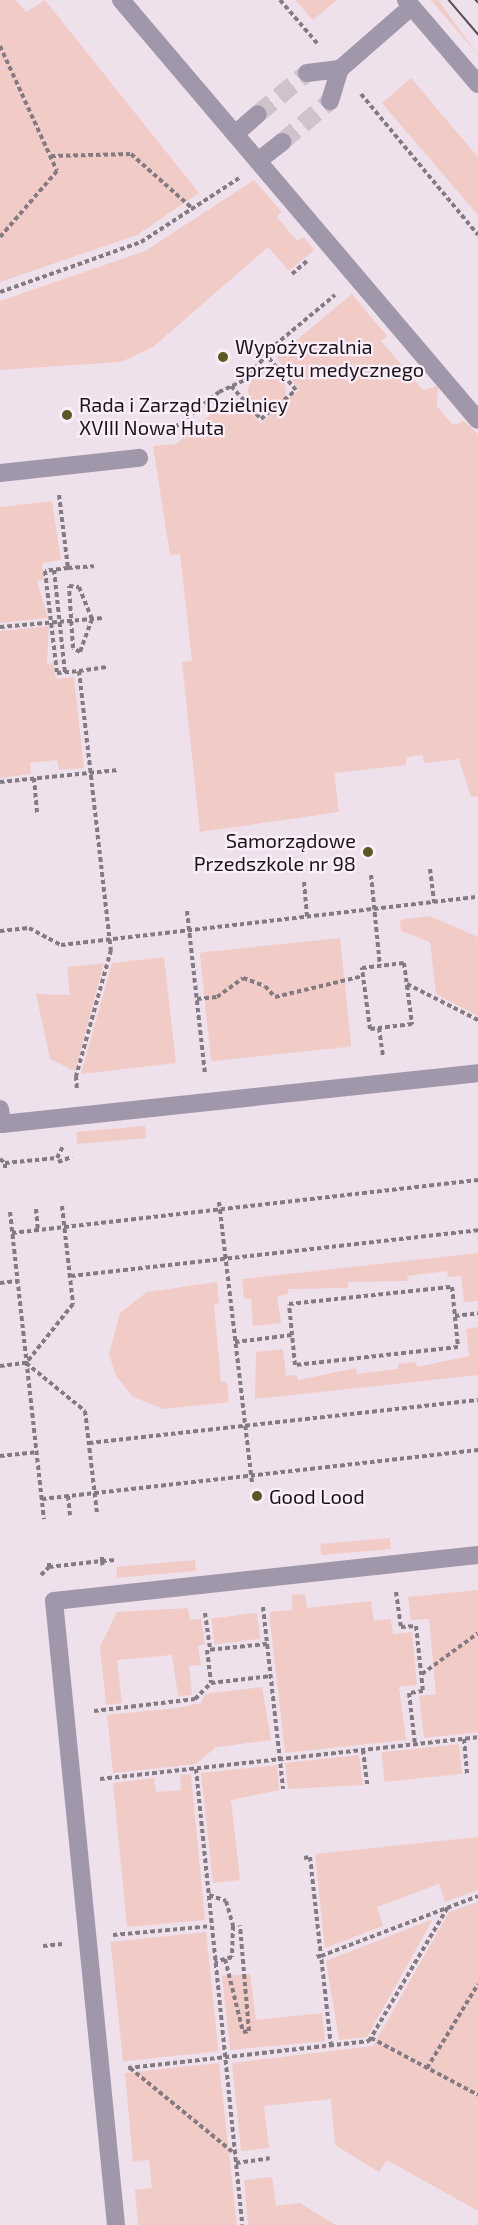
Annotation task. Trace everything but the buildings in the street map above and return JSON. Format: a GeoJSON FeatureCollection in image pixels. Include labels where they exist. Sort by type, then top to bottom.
{"type":"FeatureCollection","features":[{"type":"Feature","properties":{"kind":"street"},"geometry":{"type":"LineString","coordinates":[[121,0],[478,420]]}},
{"type":"Feature","properties":{"kind":"street"},"geometry":{"type":"LineString","coordinates":[[330,101],[340,69],[409,3],[478,84]]}},
{"type":"Feature","properties":{"kind":"street"},"geometry":{"type":"LineString","coordinates":[[307,73],[340,69]]}},
{"type":"Feature","properties":{"kind":"street"},"geometry":{"type":"LineString","coordinates":[[235,134],[258,114]]}},
{"type":"Feature","properties":{"kind":"street"},"geometry":{"type":"LineString","coordinates":[[258,162],[282,142]]}},
{"type":"Feature","properties":{"kind":"street"},"geometry":{"type":"LineString","coordinates":[[0,473],[139,458]]}},
{"type":"Feature","properties":{"kind":"street"},"geometry":{"type":"LineString","coordinates":[[0,1109],[2,1124],[478,1072]]}},
{"type":"Feature","properties":{"kind":"street"},"geometry":{"type":"LineString","coordinates":[[116,2225],[54,1601],[478,1556]]}},
{"type":"Feature","properties":{"kind":"path"},"geometry":{"type":"LineString","coordinates":[[280,0],[321,47]]}},
{"type":"Feature","properties":{"kind":"path"},"geometry":{"type":"LineString","coordinates":[[0,46],[57,171],[0,237]]}},
{"type":"Feature","properties":{"kind":"path"},"geometry":{"type":"LineString","coordinates":[[358,90],[478,235]]}},
{"type":"Feature","properties":{"kind":"path"},"geometry":{"type":"LineString","coordinates":[[51,156],[131,154],[193,209]]}},
{"type":"Feature","properties":{"kind":"path"},"geometry":{"type":"LineString","coordinates":[[0,292],[141,242],[227,187]]}},
{"type":"Feature","properties":{"kind":"path"},"geometry":{"type":"LineString","coordinates":[[150,435],[169,432],[231,386],[244,380],[267,356],[345,286]]}},
{"type":"Feature","properties":{"kind":"path"},"geometry":{"type":"LineString","coordinates":[[231,386],[261,420],[296,390],[267,356]]}},
{"type":"Feature","properties":{"kind":"path"},"geometry":{"type":"LineString","coordinates":[[58,486],[68,568]]}},
{"type":"Feature","properties":{"kind":"path"},"geometry":{"type":"LineString","coordinates":[[94,566],[45,571],[57,673],[107,667]]}},
{"type":"Feature","properties":{"kind":"path"},"geometry":{"type":"LineString","coordinates":[[54,570],[65,673]]}},
{"type":"Feature","properties":{"kind":"path"},"geometry":{"type":"LineString","coordinates":[[72,585],[79,587],[92,619],[80,652],[73,648],[67,591],[72,585]]}},
{"type":"Feature","properties":{"kind":"path"},"geometry":{"type":"LineString","coordinates":[[0,627],[103,618]]}},
{"type":"Feature","properties":{"kind":"path"},"geometry":{"type":"LineString","coordinates":[[78,1097],[76,1076],[110,939],[79,671]]}},
{"type":"Feature","properties":{"kind":"path"},"geometry":{"type":"LineString","coordinates":[[0,782],[118,770]]}},
{"type":"Feature","properties":{"kind":"path"},"geometry":{"type":"LineString","coordinates":[[34,778],[37,813]]}},
{"type":"Feature","properties":{"kind":"path"},"geometry":{"type":"LineString","coordinates":[[430,869],[434,903]]}},
{"type":"Feature","properties":{"kind":"path"},"geometry":{"type":"LineString","coordinates":[[371,875],[380,966]]}},
{"type":"Feature","properties":{"kind":"path"},"geometry":{"type":"LineString","coordinates":[[303,882],[307,917]]}},
{"type":"Feature","properties":{"kind":"path"},"geometry":{"type":"LineString","coordinates":[[0,931],[29,928],[61,945],[478,897]]}},
{"type":"Feature","properties":{"kind":"path"},"geometry":{"type":"LineString","coordinates":[[187,911],[206,1082]]}},
{"type":"Feature","properties":{"kind":"path"},"geometry":{"type":"LineString","coordinates":[[404,963],[412,1024],[370,1029],[362,968],[380,966],[404,963]]}},
{"type":"Feature","properties":{"kind":"path"},"geometry":{"type":"LineString","coordinates":[[197,999],[217,997],[243,978],[265,986],[275,997],[363,976]]}},
{"type":"Feature","properties":{"kind":"path"},"geometry":{"type":"LineString","coordinates":[[407,984],[478,1020]]}},
{"type":"Feature","properties":{"kind":"path"},"geometry":{"type":"LineString","coordinates":[[379,1028],[383,1062]]}},
{"type":"Feature","properties":{"kind":"path"},"geometry":{"type":"LineString","coordinates":[[58,1160],[66,1139]]}},
{"type":"Feature","properties":{"kind":"path"},"geometry":{"type":"LineString","coordinates":[[0,1159],[5,1166],[58,1160],[72,1156]]}},
{"type":"Feature","properties":{"kind":"path"},"geometry":{"type":"LineString","coordinates":[[12,1233],[478,1180]]}},
{"type":"Feature","properties":{"kind":"path"},"geometry":{"type":"LineString","coordinates":[[219,1202],[252,1485]]}},
{"type":"Feature","properties":{"kind":"path"},"geometry":{"type":"LineString","coordinates":[[0,1366],[26,1363],[73,1304],[62,1206]]}},
{"type":"Feature","properties":{"kind":"path"},"geometry":{"type":"LineString","coordinates":[[36,1209],[38,1230]]}},
{"type":"Feature","properties":{"kind":"path"},"geometry":{"type":"LineString","coordinates":[[10,1212],[44,1519]]}},
{"type":"Feature","properties":{"kind":"path"},"geometry":{"type":"LineString","coordinates":[[71,1276],[478,1230]]}},
{"type":"Feature","properties":{"kind":"path"},"geometry":{"type":"LineString","coordinates":[[0,1283],[17,1281]]}},
{"type":"Feature","properties":{"kind":"path"},"geometry":{"type":"LineString","coordinates":[[452,1287],[458,1347],[296,1365],[292,1335],[289,1304],[452,1287]]}},
{"type":"Feature","properties":{"kind":"path"},"geometry":{"type":"LineString","coordinates":[[455,1316],[478,1313]]}},
{"type":"Feature","properties":{"kind":"path"},"geometry":{"type":"LineString","coordinates":[[235,1342],[292,1335]]}},
{"type":"Feature","properties":{"kind":"path"},"geometry":{"type":"LineString","coordinates":[[26,1363],[85,1411],[97,1513]]}},
{"type":"Feature","properties":{"kind":"path"},"geometry":{"type":"LineString","coordinates":[[89,1443],[478,1400]]}},
{"type":"Feature","properties":{"kind":"path"},"geometry":{"type":"LineString","coordinates":[[42,1499],[478,1450]]}},
{"type":"Feature","properties":{"kind":"path"},"geometry":{"type":"LineString","coordinates":[[0,1456],[36,1452]]}},
{"type":"Feature","properties":{"kind":"path"},"geometry":{"type":"LineString","coordinates":[[68,1496],[70,1516]]}},
{"type":"Feature","properties":{"kind":"path"},"geometry":{"type":"LineString","coordinates":[[102,1557],[102,1561],[116,1560]]}},
{"type":"Feature","properties":{"kind":"path"},"geometry":{"type":"LineString","coordinates":[[393,1566],[401,1627],[416,1626],[422,1674],[423,1691],[408,1693],[415,1744]]}},
{"type":"Feature","properties":{"kind":"path"},"geometry":{"type":"LineString","coordinates":[[262,1600],[283,1789]]}},
{"type":"Feature","properties":{"kind":"path"},"geometry":{"type":"LineString","coordinates":[[206,1619],[212,1683]]}},
{"type":"Feature","properties":{"kind":"path"},"geometry":{"type":"LineString","coordinates":[[422,1674],[478,1633]]}},
{"type":"Feature","properties":{"kind":"path"},"geometry":{"type":"LineString","coordinates":[[210,1650],[267,1644]]}},
{"type":"Feature","properties":{"kind":"path"},"geometry":{"type":"LineString","coordinates":[[82,1712],[195,1699],[212,1683],[271,1676]]}},
{"type":"Feature","properties":{"kind":"path"},"geometry":{"type":"LineString","coordinates":[[88,1780],[478,1737]]}},
{"type":"Feature","properties":{"kind":"path"},"geometry":{"type":"LineString","coordinates":[[464,1738],[467,1774]]}},
{"type":"Feature","properties":{"kind":"path"},"geometry":{"type":"LineString","coordinates":[[363,1750],[367,1785]]}},
{"type":"Feature","properties":{"kind":"path"},"geometry":{"type":"LineString","coordinates":[[196,1769],[242,2225]]}},
{"type":"Feature","properties":{"kind":"path"},"geometry":{"type":"LineString","coordinates":[[304,1858],[310,1857],[331,2046]]}},
{"type":"Feature","properties":{"kind":"path"},"geometry":{"type":"LineString","coordinates":[[208,1895],[226,1901],[233,1926],[232,1957],[215,1962]]}},
{"type":"Feature","properties":{"kind":"path"},"geometry":{"type":"LineString","coordinates":[[315,1957],[478,1896]]}},
{"type":"Feature","properties":{"kind":"path"},"geometry":{"type":"LineString","coordinates":[[371,2038],[448,1907]]}},
{"type":"Feature","properties":{"kind":"path"},"geometry":{"type":"LineString","coordinates":[[225,1959],[243,2032],[249,2031],[243,1925],[233,1926]]}},
{"type":"Feature","properties":{"kind":"path"},"geometry":{"type":"LineString","coordinates":[[104,1936],[211,1926]]}},
{"type":"Feature","properties":{"kind":"path"},"geometry":{"type":"LineString","coordinates":[[427,2067],[478,1984]]}},
{"type":"Feature","properties":{"kind":"path"},"geometry":{"type":"LineString","coordinates":[[121,2068],[331,2046],[371,2038],[478,2095]]}},
{"type":"Feature","properties":{"kind":"path"},"geometry":{"type":"LineString","coordinates":[[130,2068],[236,2155]]}},
{"type":"Feature","properties":{"kind":"path"},"geometry":{"type":"LineString","coordinates":[[236,2163],[270,2158]]}},
{"type":"Feature","properties":{"kind":"shaded area"},"geometry":{"type":"Polygon","coordinates":[[[0,0],[16,0],[26,12],[45,0],[199,193],[137,235],[0,282],[0,0]]]}},
{"type":"Feature","properties":{"kind":"shaded area"},"geometry":{"type":"Polygon","coordinates":[[[295,0],[337,0],[313,20],[295,0]]]}},
{"type":"Feature","properties":{"kind":"shaded area"},"geometry":{"type":"Polygon","coordinates":[[[431,0],[438,0],[478,55],[431,0]]]}},
{"type":"Feature","properties":{"kind":"shaded area"},"geometry":{"type":"Polygon","coordinates":[[[411,78],[478,157],[478,215],[382,103],[411,78]]]}},
{"type":"Feature","properties":{"kind":"shaded area"},"geometry":{"type":"Polygon","coordinates":[[[254,180],[281,211],[277,217],[297,241],[304,237],[314,250],[289,271],[268,247],[153,347],[121,362],[0,370],[0,301],[145,251],[254,180]]]}},
{"type":"Feature","properties":{"kind":"shaded area"},"geometry":{"type":"Polygon","coordinates":[[[352,294],[387,336],[381,341],[423,390],[438,386],[437,406],[453,425],[464,421],[478,434],[478,796],[471,797],[459,759],[424,763],[423,755],[406,757],[406,765],[334,773],[339,812],[200,832],[182,662],[192,661],[180,554],[170,555],[153,446],[176,444],[232,396],[261,423],[299,390],[276,357],[352,294]]]}},
{"type":"Feature","properties":{"kind":"shaded area"},"geometry":{"type":"Polygon","coordinates":[[[267,372],[281,377],[286,391],[281,405],[267,410],[253,405],[248,391],[253,377],[267,372]]]}},
{"type":"Feature","properties":{"kind":"shaded area"},"geometry":{"type":"Polygon","coordinates":[[[52,501],[61,560],[42,563],[44,580],[37,581],[48,618],[0,623],[0,507],[52,501]]]}},
{"type":"Feature","properties":{"kind":"shaded area"},"geometry":{"type":"Polygon","coordinates":[[[49,626],[47,664],[53,663],[56,679],[74,677],[84,768],[59,770],[57,760],[30,763],[31,774],[0,778],[0,631],[49,626]]]}},
{"type":"Feature","properties":{"kind":"shaded area"},"geometry":{"type":"Polygon","coordinates":[[[430,916],[478,937],[478,1016],[436,994],[430,942],[401,931],[400,920],[430,916]]]}},
{"type":"Feature","properties":{"kind":"shaded area"},"geometry":{"type":"Polygon","coordinates":[[[340,938],[351,1046],[211,1061],[200,953],[340,938]]]}},
{"type":"Feature","properties":{"kind":"shaded area"},"geometry":{"type":"Polygon","coordinates":[[[164,957],[176,1063],[81,1074],[112,963],[164,957]]]}},
{"type":"Feature","properties":{"kind":"shaded area"},"geometry":{"type":"Polygon","coordinates":[[[104,963],[75,1071],[50,1059],[36,994],[70,995],[67,967],[104,963]]]}},
{"type":"Feature","properties":{"kind":"shaded area"},"geometry":{"type":"Polygon","coordinates":[[[145,1126],[146,1138],[77,1144],[76,1132],[145,1126]]]}},
{"type":"Feature","properties":{"kind":"shaded area"},"geometry":{"type":"Polygon","coordinates":[[[478,1253],[478,1301],[464,1302],[461,1276],[448,1277],[447,1271],[407,1276],[408,1281],[348,1282],[348,1288],[288,1289],[288,1294],[277,1296],[281,1323],[253,1326],[251,1298],[244,1299],[242,1279],[478,1253]]]}},
{"type":"Feature","properties":{"kind":"shaded area"},"geometry":{"type":"Polygon","coordinates":[[[217,1282],[219,1303],[214,1304],[221,1382],[227,1382],[229,1402],[164,1409],[133,1397],[116,1376],[109,1354],[120,1313],[147,1292],[217,1282]]]}},
{"type":"Feature","properties":{"kind":"shaded area"},"geometry":{"type":"Polygon","coordinates":[[[478,1327],[478,1375],[255,1399],[256,1352],[283,1349],[286,1376],[297,1375],[298,1380],[356,1368],[357,1374],[398,1369],[398,1364],[416,1362],[417,1367],[469,1356],[466,1329],[478,1327]]]}},
{"type":"Feature","properties":{"kind":"shaded area"},"geometry":{"type":"Polygon","coordinates":[[[390,1538],[391,1549],[321,1555],[320,1544],[390,1538]]]}},
{"type":"Feature","properties":{"kind":"shaded area"},"geometry":{"type":"Polygon","coordinates":[[[195,1560],[196,1571],[117,1578],[116,1567],[195,1560]]]}},
{"type":"Feature","properties":{"kind":"shaded area"},"geometry":{"type":"Polygon","coordinates":[[[478,1590],[478,1732],[424,1738],[419,1696],[436,1694],[429,1619],[411,1620],[408,1597],[478,1590]]]}},
{"type":"Feature","properties":{"kind":"shaded area"},"geometry":{"type":"Polygon","coordinates":[[[305,1594],[307,1608],[371,1601],[374,1621],[391,1619],[393,1634],[412,1632],[417,1685],[399,1687],[406,1740],[285,1753],[269,1612],[292,1610],[292,1595],[305,1594]]]}},
{"type":"Feature","properties":{"kind":"shaded area"},"geometry":{"type":"Polygon","coordinates":[[[188,1608],[190,1620],[201,1619],[205,1644],[198,1646],[201,1665],[189,1666],[192,1695],[178,1696],[172,1655],[117,1660],[122,1703],[106,1705],[100,1647],[117,1612],[188,1608]]]}},
{"type":"Feature","properties":{"kind":"shaded area"},"geometry":{"type":"Polygon","coordinates":[[[257,1613],[260,1639],[215,1644],[211,1619],[257,1613]]]}},
{"type":"Feature","properties":{"kind":"shaded area"},"geometry":{"type":"Polygon","coordinates":[[[262,1687],[271,1740],[216,1747],[196,1764],[113,1773],[107,1715],[177,1708],[201,1703],[205,1694],[262,1687]]]}},
{"type":"Feature","properties":{"kind":"shaded area"},"geometry":{"type":"Polygon","coordinates":[[[459,1744],[462,1774],[385,1782],[381,1752],[459,1744]]]}},
{"type":"Feature","properties":{"kind":"shaded area"},"geometry":{"type":"Polygon","coordinates":[[[359,1755],[363,1785],[288,1789],[285,1763],[359,1755]]]}},
{"type":"Feature","properties":{"kind":"shaded area"},"geometry":{"type":"Polygon","coordinates":[[[277,1765],[279,1790],[231,1800],[240,1880],[213,1883],[201,1773],[277,1765]]]}},
{"type":"Feature","properties":{"kind":"shaded area"},"geometry":{"type":"Polygon","coordinates":[[[191,1774],[205,1920],[127,1927],[113,1783],[154,1778],[156,1792],[181,1790],[180,1775],[191,1774]]]}},
{"type":"Feature","properties":{"kind":"shaded area"},"geometry":{"type":"Polygon","coordinates":[[[478,1837],[478,1890],[445,1902],[439,1884],[377,1907],[383,1926],[325,1948],[315,1854],[478,1837]]]}},
{"type":"Feature","properties":{"kind":"shaded area"},"geometry":{"type":"Polygon","coordinates":[[[478,1902],[478,2211],[387,2160],[379,2172],[335,2145],[331,2099],[264,2106],[269,2148],[241,2151],[232,2063],[373,2046],[449,1912],[478,1902]]]}},
{"type":"Feature","properties":{"kind":"shaded area"},"geometry":{"type":"Polygon","coordinates":[[[433,1919],[367,2037],[339,2040],[326,1961],[433,1919]]]}},
{"type":"Feature","properties":{"kind":"shaded area"},"geometry":{"type":"Polygon","coordinates":[[[206,1932],[219,2051],[123,2061],[111,1942],[206,1932]]]}},
{"type":"Feature","properties":{"kind":"shaded area"},"geometry":{"type":"Polygon","coordinates":[[[250,1974],[256,2020],[322,2013],[325,2041],[230,2050],[222,1976],[250,1974]]]}},
{"type":"Feature","properties":{"kind":"shaded area"},"geometry":{"type":"Polygon","coordinates":[[[219,2063],[237,2225],[138,2225],[135,2190],[152,2188],[149,2160],[133,2162],[125,2073],[219,2063]]]}},
{"type":"Feature","properties":{"kind":"shaded area"},"geometry":{"type":"Polygon","coordinates":[[[272,2177],[276,2206],[300,2203],[336,2225],[248,2225],[244,2180],[272,2177]]]}},
{"type":"Feature","properties":{"kind":"tunnel"},"geometry":{"type":"LineString","coordinates":[[258,114],[307,73]]}},
{"type":"Feature","properties":{"kind":"tunnel"},"geometry":{"type":"LineString","coordinates":[[282,142],[330,101]]}},
{"type":"Feature","properties":{"kind":"tram line"},"geometry":{"type":"LineString","coordinates":[[449,0],[478,34]]}},
{"type":"Feature","properties":{"kind":"place","name":"Wypożyczalnia sprzętu medycznego"},"geometry":{"type":"Point","coordinates":[223,357]}},
{"type":"Feature","properties":{"kind":"place","name":"Rada i Zarząd Dzielnicy XVIII Nowa Huta"},"geometry":{"type":"Point","coordinates":[67,415]}},
{"type":"Feature","properties":{"kind":"place","name":"Samorządowe Przedszkole nr 98"},"geometry":{"type":"Point","coordinates":[368,852]}},
{"type":"Feature","properties":{"kind":"place","name":"Good Lood"},"geometry":{"type":"Point","coordinates":[257,1496]}}]}
